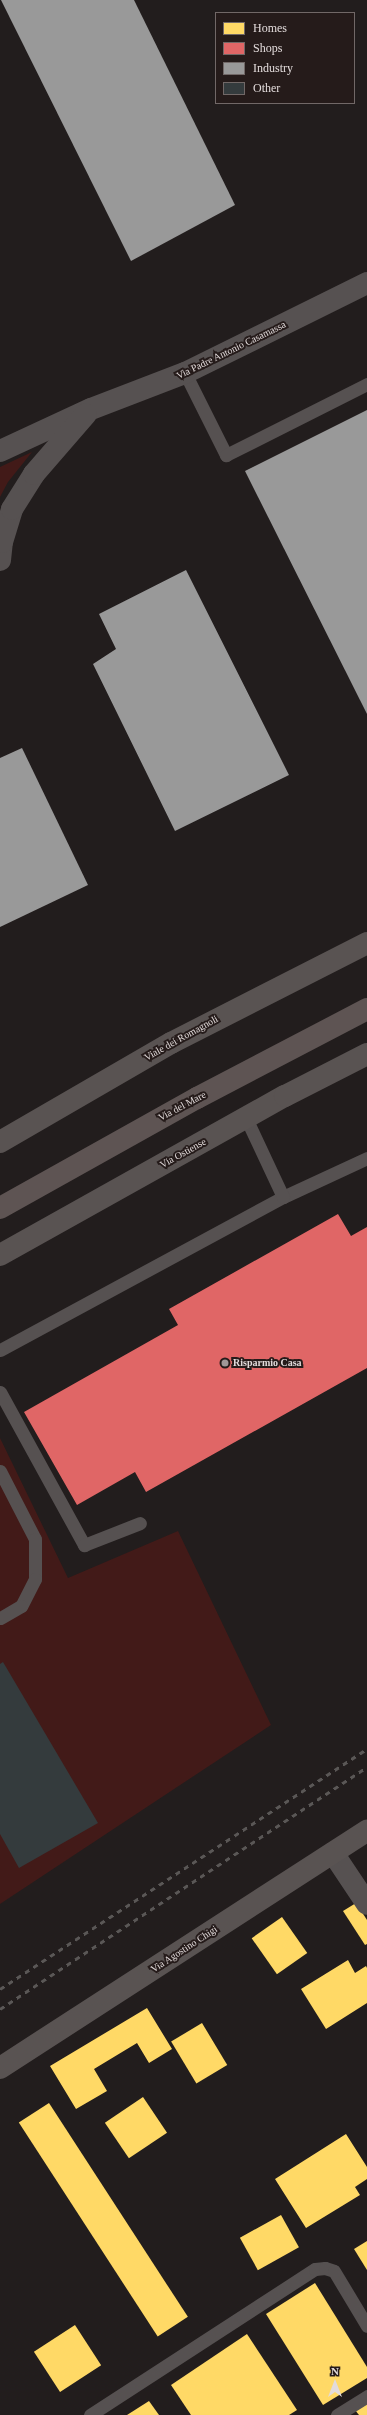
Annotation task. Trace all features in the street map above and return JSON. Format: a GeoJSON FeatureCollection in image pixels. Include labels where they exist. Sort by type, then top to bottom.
{"type":"FeatureCollection","features":[{"type":"Feature","properties":{"kind":"main road","name":"Viale dei Romagnoli"},"geometry":{"type":"LineString","coordinates":[[0,1142],[178,1039],[367,943]]}},
{"type":"Feature","properties":{"kind":"main road","name":"Via del Mare"},"geometry":{"type":"LineString","coordinates":[[0,1208],[191,1101],[367,1009]]}},
{"type":"Feature","properties":{"kind":"main road","name":"Via Ostiense"},"geometry":{"type":"LineString","coordinates":[[0,1255],[246,1118],[367,1054]]}},
{"type":"Feature","properties":{"kind":"main road","name":"Via Agostino Chigi"},"geometry":{"type":"LineString","coordinates":[[0,2068],[367,1831]]}},
{"type":"Feature","properties":{"kind":"street","name":"Via Padre Antonio Casamassa"},"geometry":{"type":"LineString","coordinates":[[0,451],[91,409],[185,373],[367,283]]}},
{"type":"Feature","properties":{"kind":"street","name":"Via Padre Antonio Casamassa"},"geometry":{"type":"LineString","coordinates":[[0,560],[2,542],[12,509],[34,474],[91,409]]}},
{"type":"Feature","properties":{"kind":"street"},"geometry":{"type":"LineString","coordinates":[[333,1853],[367,1904]]}},
{"type":"Feature","properties":{"kind":"lane"},"geometry":{"type":"LineString","coordinates":[[185,373],[226,455],[367,384]]}},
{"type":"Feature","properties":{"kind":"lane"},"geometry":{"type":"LineString","coordinates":[[246,1118],[283,1197]]}},
{"type":"Feature","properties":{"kind":"lane"},"geometry":{"type":"LineString","coordinates":[[0,1350],[283,1197],[367,1158]]}},
{"type":"Feature","properties":{"kind":"lane"},"geometry":{"type":"LineString","coordinates":[[0,1392],[84,1545],[140,1523]]}},
{"type":"Feature","properties":{"kind":"lane"},"geometry":{"type":"LineString","coordinates":[[0,1472],[35,1539],[35,1579],[21,1606],[0,1618]]}},
{"type":"Feature","properties":{"kind":"lane"},"geometry":{"type":"LineString","coordinates":[[90,2415],[314,2269],[325,2268],[334,2272],[367,2326]]}},
{"type":"Feature","properties":{"kind":"lane"},"geometry":{"type":"LineString","coordinates":[[337,2415],[367,2396]]}},
{"type":"Feature","properties":{"kind":"shaded area"},"geometry":{"type":"Polygon","coordinates":[[[32,452],[8,482],[0,497],[0,467],[32,452]]]}},
{"type":"Feature","properties":{"kind":"shaded area"},"geometry":{"type":"Polygon","coordinates":[[[0,1438],[68,1578],[178,1531],[271,1725],[0,1904],[0,1438]]]}},
{"type":"Feature","properties":{"kind":"building: Homes"},"geometry":{"type":"Polygon","coordinates":[[[356,1903],[367,1920],[367,1944],[365,1945],[343,1911],[356,1903]]]}},
{"type":"Feature","properties":{"kind":"building: Homes"},"geometry":{"type":"Polygon","coordinates":[[[282,1917],[307,1953],[277,1974],[252,1938],[282,1917]]]}},
{"type":"Feature","properties":{"kind":"building: Homes"},"geometry":{"type":"Polygon","coordinates":[[[348,1960],[355,1973],[366,1966],[367,1968],[367,2003],[326,2029],[301,1989],[348,1960]]]}},
{"type":"Feature","properties":{"kind":"building: Homes"},"geometry":{"type":"Polygon","coordinates":[[[147,2008],[172,2049],[149,2063],[137,2043],[94,2069],[107,2091],[76,2109],[50,2066],[147,2008]]]}},
{"type":"Feature","properties":{"kind":"building: Homes"},"geometry":{"type":"Polygon","coordinates":[[[202,2023],[227,2065],[196,2084],[171,2042],[202,2023]]]}},
{"type":"Feature","properties":{"kind":"building: Homes"},"geometry":{"type":"Polygon","coordinates":[[[143,2097],[167,2133],[129,2158],[105,2123],[143,2097]]]}},
{"type":"Feature","properties":{"kind":"building: Homes"},"geometry":{"type":"Polygon","coordinates":[[[49,2103],[188,2317],[158,2336],[19,2123],[49,2103]]]}},
{"type":"Feature","properties":{"kind":"building: Homes"},"geometry":{"type":"Polygon","coordinates":[[[346,2134],[367,2167],[367,2179],[355,2187],[360,2195],[306,2228],[275,2179],[346,2134]]]}},
{"type":"Feature","properties":{"kind":"building: Homes"},"geometry":{"type":"Polygon","coordinates":[[[281,2215],[299,2247],[258,2270],[240,2238],[281,2215]]]}},
{"type":"Feature","properties":{"kind":"building: Homes"},"geometry":{"type":"Polygon","coordinates":[[[367,2241],[367,2270],[354,2249],[367,2241]]]}},
{"type":"Feature","properties":{"kind":"building: Homes"},"geometry":{"type":"Polygon","coordinates":[[[315,2283],[367,2367],[367,2378],[323,2405],[266,2314],[315,2283]]]}},
{"type":"Feature","properties":{"kind":"building: Homes"},"geometry":{"type":"Polygon","coordinates":[[[75,2325],[101,2365],[60,2392],[34,2352],[75,2325]]]}},
{"type":"Feature","properties":{"kind":"building: Homes"},"geometry":{"type":"Polygon","coordinates":[[[247,2334],[297,2410],[289,2415],[191,2415],[171,2385],[247,2334]]]}},
{"type":"Feature","properties":{"kind":"building: Homes"},"geometry":{"type":"Polygon","coordinates":[[[149,2401],[159,2415],[127,2415],[149,2401]]]}},
{"type":"Feature","properties":{"kind":"building: Homes"},"geometry":{"type":"Polygon","coordinates":[[[367,2402],[367,2415],[359,2415],[355,2410],[367,2402]]]}},
{"type":"Feature","properties":{"kind":"building: Shops"},"geometry":{"type":"Polygon","coordinates":[[[338,1214],[351,1236],[367,1227],[367,1368],[146,1492],[135,1472],[77,1505],[24,1412],[178,1325],[169,1309],[338,1214]]]}},
{"type":"Feature","properties":{"kind":"building: Industry"},"geometry":{"type":"Polygon","coordinates":[[[1,0],[134,0],[235,205],[131,261],[1,0]]]}},
{"type":"Feature","properties":{"kind":"building: Industry"},"geometry":{"type":"Polygon","coordinates":[[[367,410],[367,714],[245,471],[367,410]]]}},
{"type":"Feature","properties":{"kind":"building: Industry"},"geometry":{"type":"Polygon","coordinates":[[[186,570],[289,775],[175,831],[93,664],[116,649],[99,614],[186,570]]]}},
{"type":"Feature","properties":{"kind":"building: Industry"},"geometry":{"type":"Polygon","coordinates":[[[22,748],[88,885],[0,927],[0,758],[22,748]]]}},
{"type":"Feature","properties":{"kind":"building: Other"},"geometry":{"type":"Polygon","coordinates":[[[3,1662],[98,1823],[19,1868],[0,1834],[0,1664],[3,1662]]]}},
{"type":"Feature","properties":{"kind":"railway"},"geometry":{"type":"LineString","coordinates":[[0,1989],[367,1749]]}},
{"type":"Feature","properties":{"kind":"railway"},"geometry":{"type":"LineString","coordinates":[[0,2009],[367,1767]]}},
{"type":"Feature","properties":{"kind":"place","name":"Risparmio Casa"},"geometry":{"type":"Point","coordinates":[225,1363]}}]}
